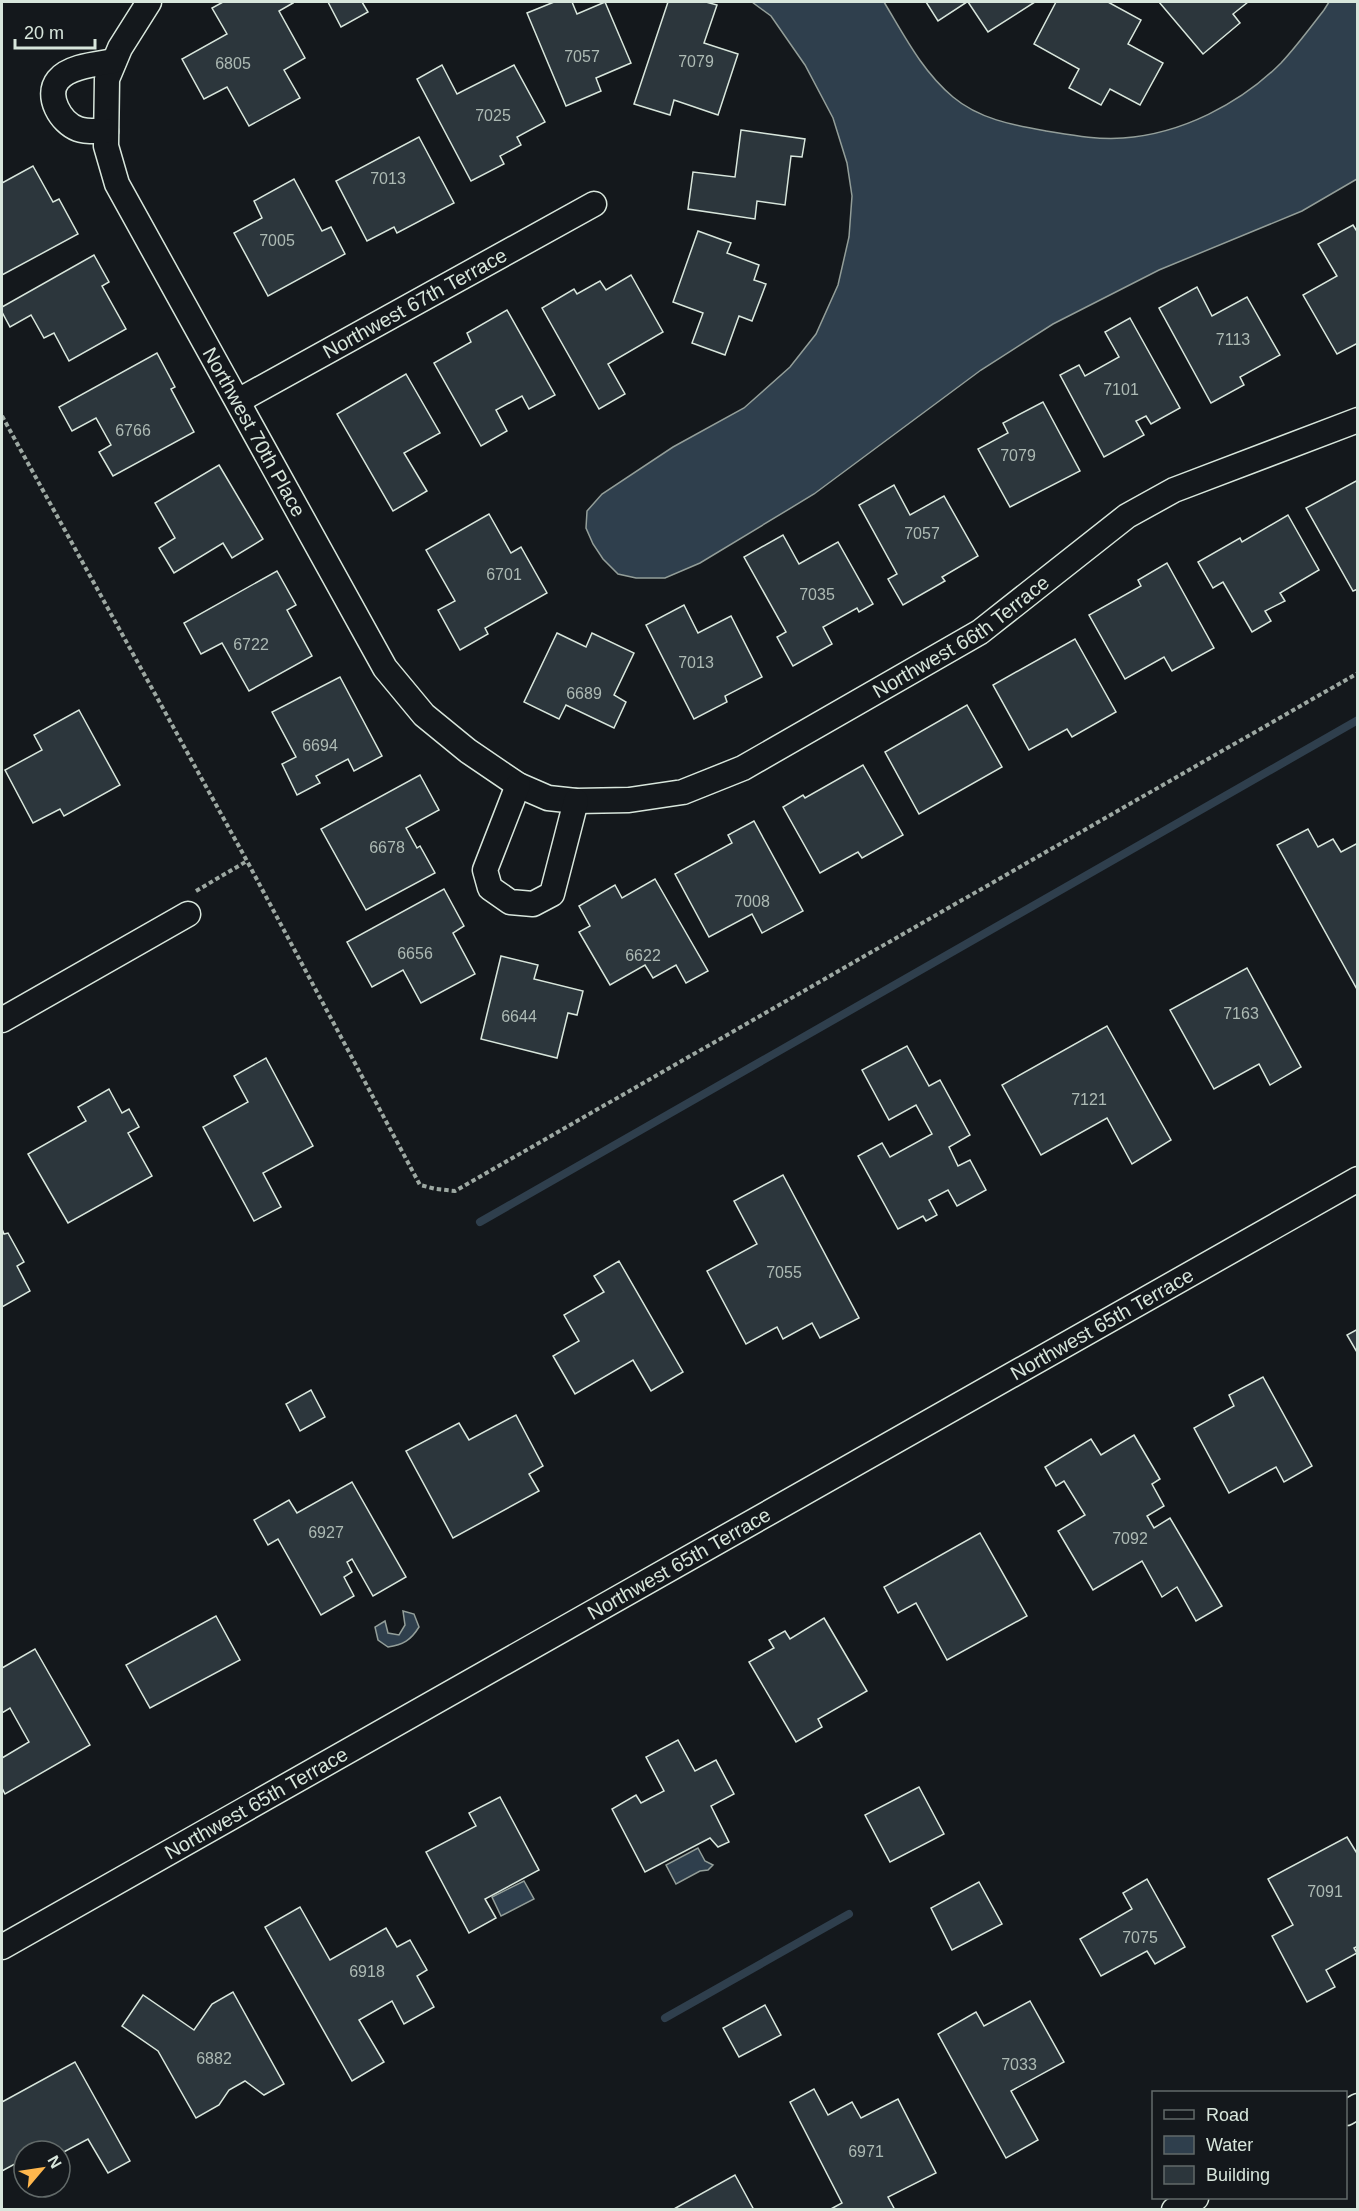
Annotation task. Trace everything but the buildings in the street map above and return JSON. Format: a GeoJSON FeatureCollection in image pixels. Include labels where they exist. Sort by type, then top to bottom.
{"type":"FeatureCollection","features":[{"type":"Feature","properties":{"kind":"street","name":"Northwest 70th Place"},"geometry":{"type":"LineString","coordinates":[[148,2],[120,48],[107,79],[106,146],[117,184],[385,668],[423,715],[468,751],[519,785],[548,798]]}},
{"type":"Feature","properties":{"kind":"street"},"geometry":{"type":"LineString","coordinates":[[106,131],[78,129],[66,121],[53,101],[54,88],[59,79],[69,73],[114,61]]}},
{"type":"Feature","properties":{"kind":"street","name":"Northwest 67th Terrace"},"geometry":{"type":"LineString","coordinates":[[238,401],[594,204]]}},
{"type":"Feature","properties":{"kind":"street","name":"Northwest 66th Terrace"},"geometry":{"type":"LineString","coordinates":[[548,798],[576,801],[629,800],[683,792],[743,768],[980,632],[1127,516],[1174,490],[1358,420]]}},
{"type":"Feature","properties":{"kind":"street"},"geometry":{"type":"LineString","coordinates":[[519,785],[485,870],[490,888],[510,902],[533,904],[552,894],[576,801]]}},
{"type":"Feature","properties":{"kind":"street"},"geometry":{"type":"LineString","coordinates":[[2,1020],[188,914]]}},
{"type":"Feature","properties":{"kind":"street","name":"Northwest 65th Terrace"},"geometry":{"type":"LineString","coordinates":[[2,1947],[1358,1179]]}},
{"type":"Feature","properties":{"kind":"street"},"geometry":{"type":"LineString","coordinates":[[1174,2210],[1194,2199]]}},
{"type":"Feature","properties":{"kind":"path"},"geometry":{"type":"LineString","coordinates":[[2,416],[247,861],[420,1185],[436,1189],[454,1191],[1358,673]]}},
{"type":"Feature","properties":{"kind":"path"},"geometry":{"type":"LineString","coordinates":[[188,914],[191,895],[247,861]]}},
{"type":"Feature","properties":{"kind":"water"},"geometry":{"type":"Polygon","coordinates":[[[752,2],[884,2],[906,40],[932,76],[963,105],[985,116],[1021,126],[1074,136],[1123,138],[1145,135],[1188,123],[1228,104],[1265,78],[1281,63],[1329,2],[1357,2],[1357,179],[1302,211],[1159,270],[1053,324],[981,370],[814,494],[700,563],[665,578],[636,578],[618,574],[603,559],[593,544],[586,528],[587,511],[602,494],[673,447],[744,408],[790,367],[816,334],[838,285],[849,237],[852,196],[847,163],[833,118],[805,65],[771,16],[752,2]]]}},
{"type":"Feature","properties":{"kind":"water"},"geometry":{"type":"Polygon","coordinates":[[[403,1611],[414,1614],[419,1627],[406,1641],[388,1647],[378,1640],[375,1627],[385,1621],[388,1633],[399,1635],[405,1625],[403,1611]]]}},
{"type":"Feature","properties":{"kind":"water"},"geometry":{"type":"Polygon","coordinates":[[[698,1848],[705,1861],[713,1865],[708,1870],[700,1871],[676,1884],[666,1865],[698,1848]]]}},
{"type":"Feature","properties":{"kind":"water"},"geometry":{"type":"Polygon","coordinates":[[[524,1881],[534,1899],[501,1916],[492,1897],[524,1881]]]}},
{"type":"Feature","properties":{"kind":"waterway"},"geometry":{"type":"LineString","coordinates":[[480,1222],[1358,720]]}},
{"type":"Feature","properties":{"kind":"waterway"},"geometry":{"type":"LineString","coordinates":[[665,2018],[849,1914]]}}]}
